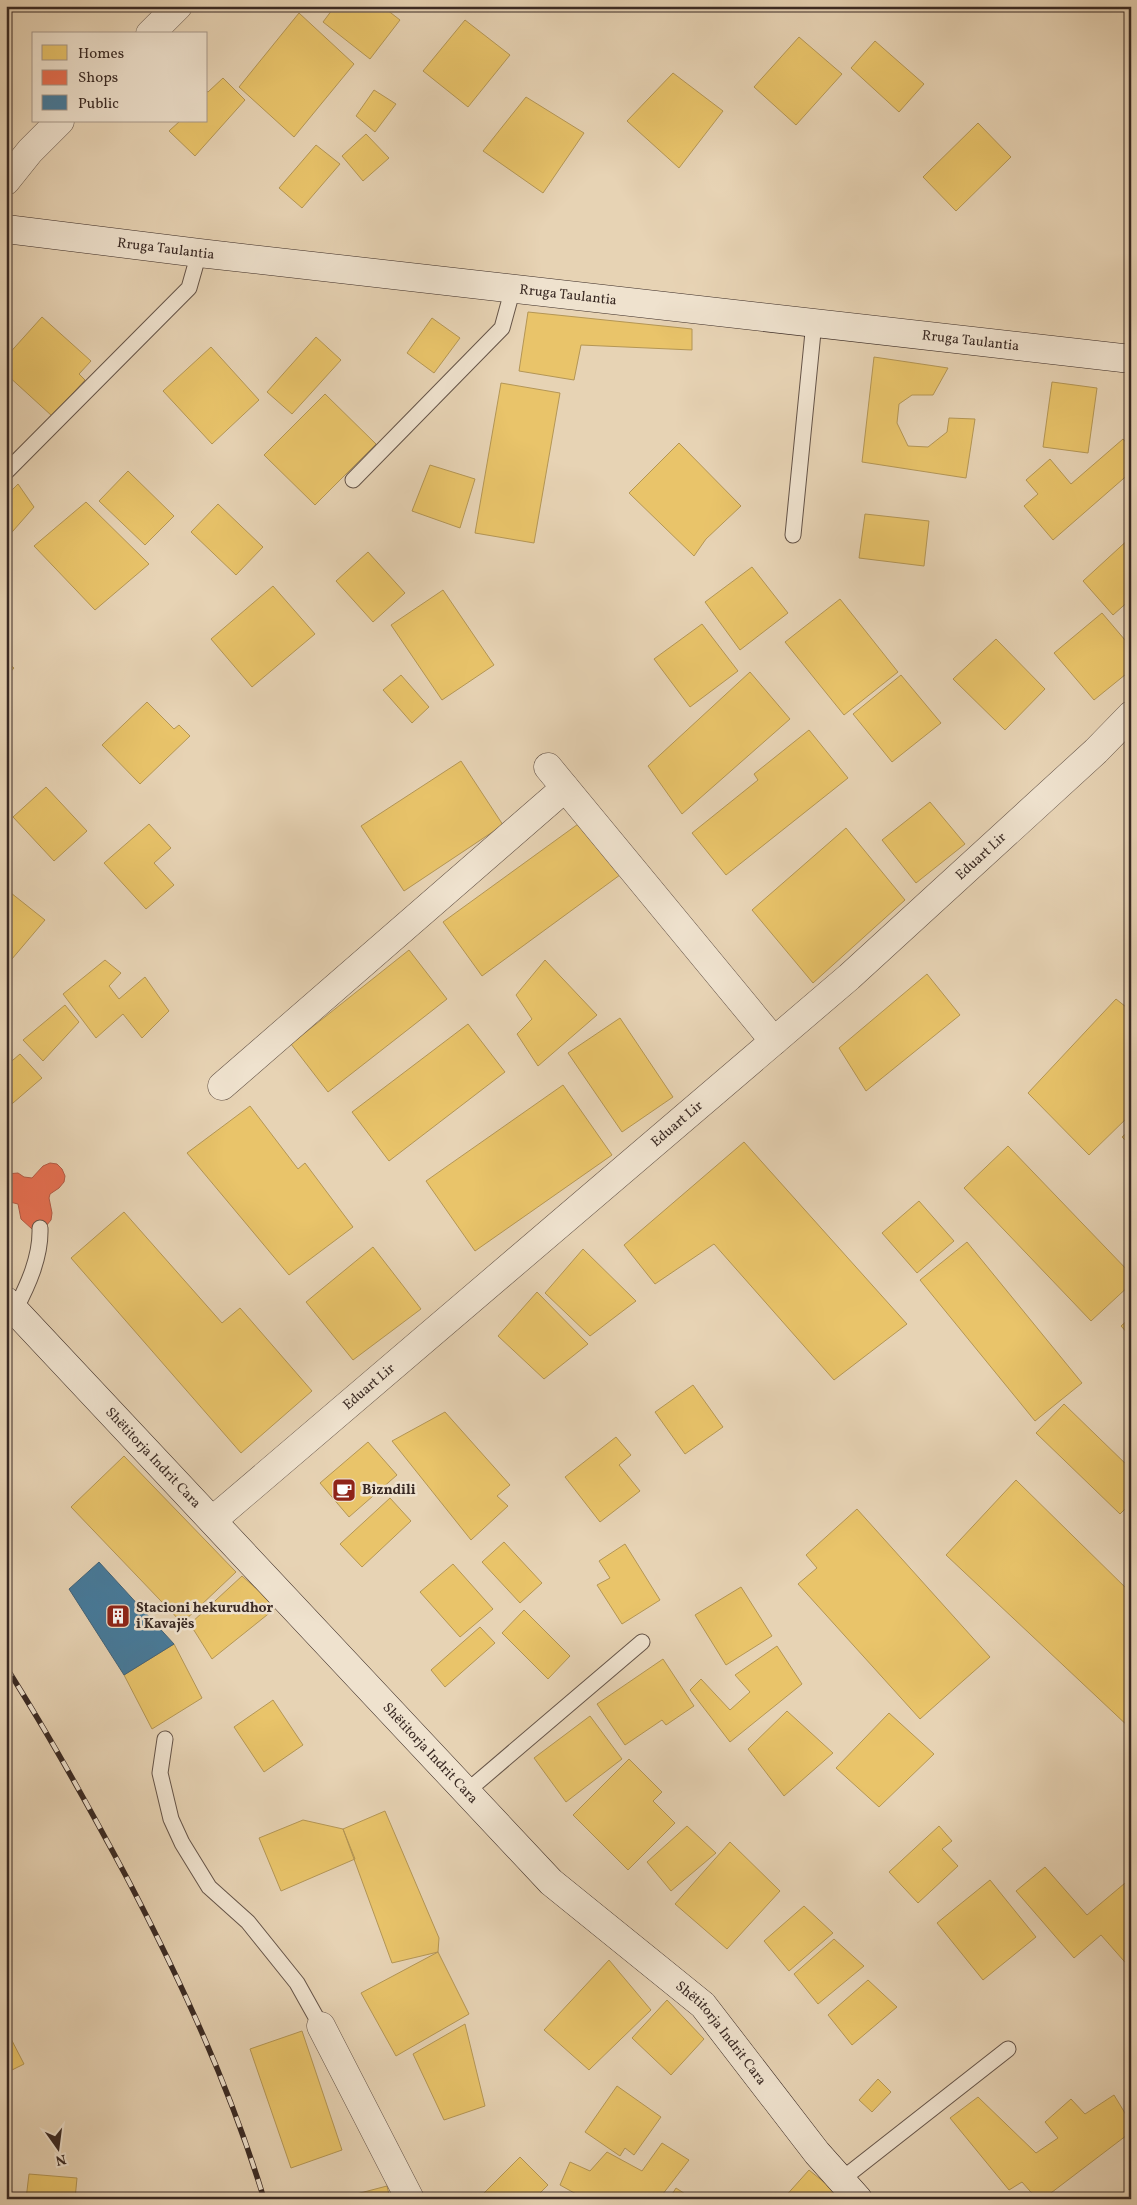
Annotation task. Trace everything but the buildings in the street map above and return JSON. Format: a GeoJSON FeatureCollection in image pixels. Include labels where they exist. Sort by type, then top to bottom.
{"type":"FeatureCollection","features":[{"type":"Feature","properties":{"kind":"street"},"geometry":{"type":"LineString","coordinates":[[152,32],[178,6]]}},
{"type":"Feature","properties":{"kind":"street"},"geometry":{"type":"LineString","coordinates":[[6,181],[30,151],[59,122]]}},
{"type":"Feature","properties":{"kind":"street","name":"Rruga Taulantia"},"geometry":{"type":"LineString","coordinates":[[6,229],[199,253],[1131,359]]}},
{"type":"Feature","properties":{"kind":"street","name":"Eduart Lir"},"geometry":{"type":"LineString","coordinates":[[213,1520],[849,977],[1096,751],[1131,715]]}},
{"type":"Feature","properties":{"kind":"street"},"geometry":{"type":"LineString","coordinates":[[548,767],[774,1041]]}},
{"type":"Feature","properties":{"kind":"street"},"geometry":{"type":"LineString","coordinates":[[222,1086],[565,788]]}},
{"type":"Feature","properties":{"kind":"street","name":"Shëtitorja Indrit Cara"},"geometry":{"type":"LineString","coordinates":[[11,1305],[550,1882],[703,2005],[817,2153],[850,2189]]}},
{"type":"Feature","properties":{"kind":"street"},"geometry":{"type":"LineString","coordinates":[[321,2026],[410,2199]]}},
{"type":"Feature","properties":{"kind":"lane"},"geometry":{"type":"LineString","coordinates":[[6,472],[189,288],[199,253]]}},
{"type":"Feature","properties":{"kind":"lane"},"geometry":{"type":"LineString","coordinates":[[352,480],[502,328],[513,288]]}},
{"type":"Feature","properties":{"kind":"lane"},"geometry":{"type":"LineString","coordinates":[[793,535],[814,322]]}},
{"type":"Feature","properties":{"kind":"lane"},"geometry":{"type":"LineString","coordinates":[[11,1305],[25,1291],[35,1263],[40,1228]]}},
{"type":"Feature","properties":{"kind":"lane"},"geometry":{"type":"LineString","coordinates":[[466,1792],[642,1642]]}},
{"type":"Feature","properties":{"kind":"lane"},"geometry":{"type":"LineString","coordinates":[[165,1739],[160,1772],[171,1819],[182,1843],[209,1887],[248,1922],[298,1983],[321,2026]]}},
{"type":"Feature","properties":{"kind":"lane"},"geometry":{"type":"LineString","coordinates":[[850,2189],[1008,2049]]}},
{"type":"Feature","properties":{"kind":"railway"},"geometry":{"type":"LineString","coordinates":[[6,1667],[84,1798],[127,1878],[185,1995],[236,2116],[264,2199]]}},
{"type":"Feature","properties":{"kind":"place","name":"Bizndili"},"geometry":{"type":"Point","coordinates":[344,1490]}},
{"type":"Feature","properties":{"kind":"place","name":"Stacioni hekurudhor i Kavajës"},"geometry":{"type":"Point","coordinates":[118,1616]}}]}
